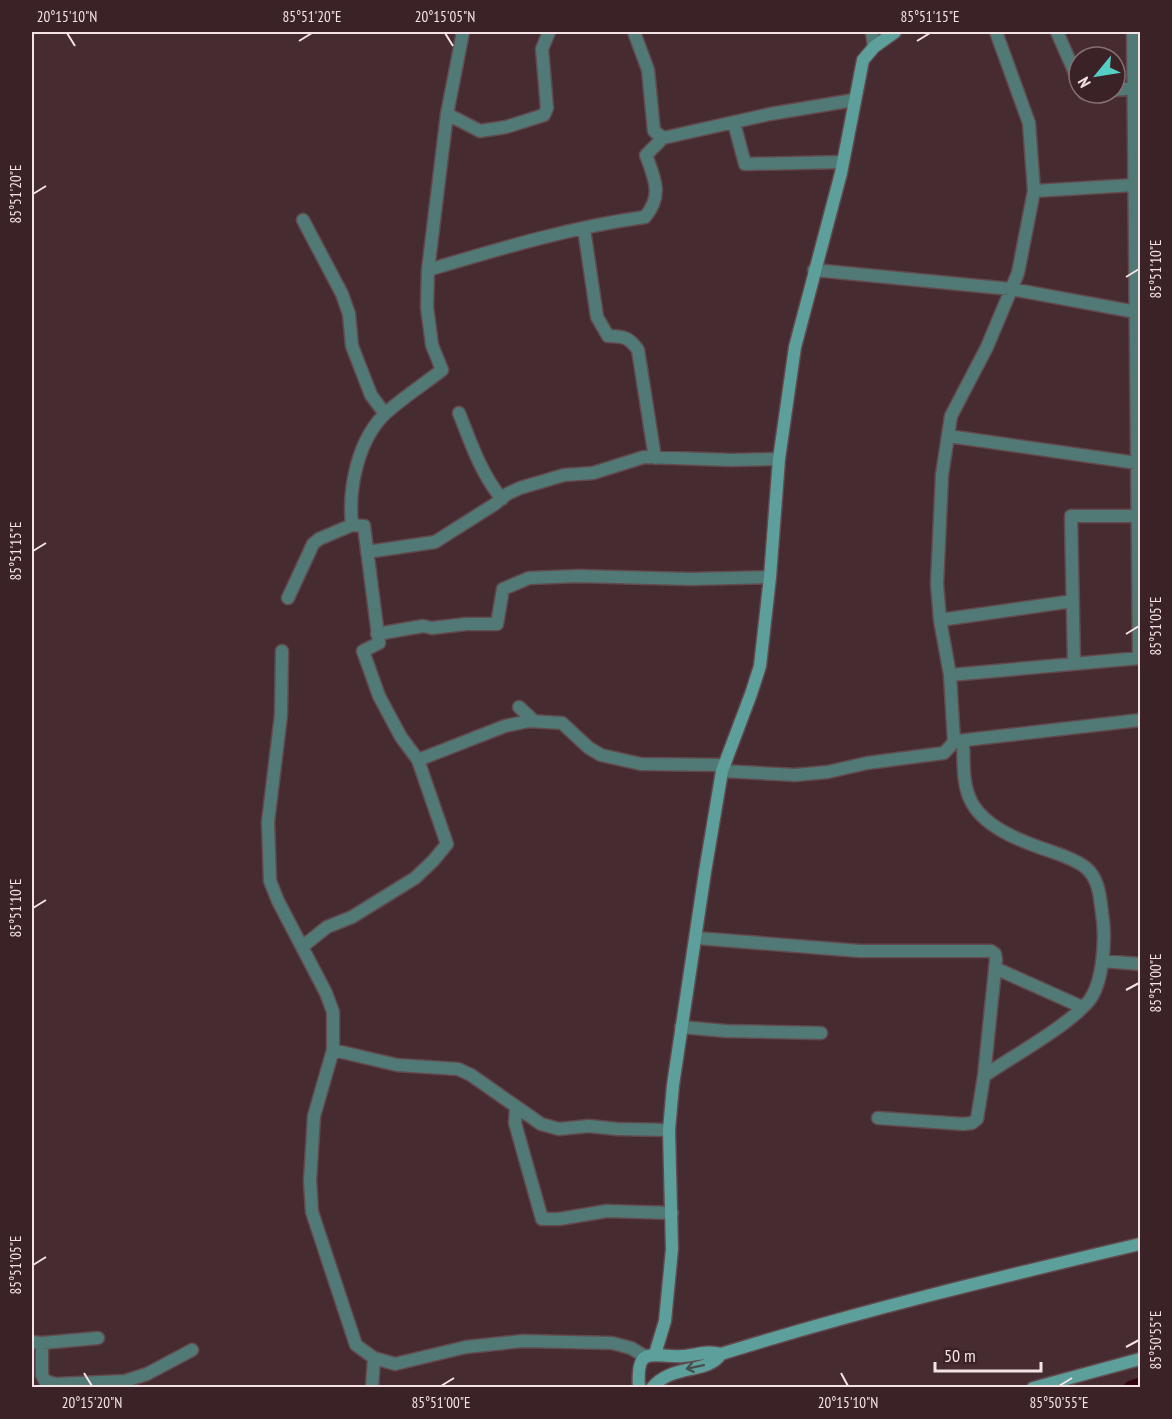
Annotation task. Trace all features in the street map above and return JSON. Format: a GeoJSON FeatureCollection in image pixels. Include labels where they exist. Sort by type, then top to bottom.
{"type":"FeatureCollection","features":[{"type":"Feature","properties":{"kind":"street"},"geometry":{"type":"LineString","coordinates":[[352,525],[350,506],[355,475],[366,440],[385,414],[442,370],[432,345],[427,307],[428,270],[447,114],[463,32]]}},
{"type":"Feature","properties":{"kind":"street"},"geometry":{"type":"LineString","coordinates":[[447,114],[480,131],[506,127],[544,115],[547,108],[542,49],[549,32]]}},
{"type":"Feature","properties":{"kind":"street"},"geometry":{"type":"LineString","coordinates":[[634,32],[648,70],[654,131],[663,138]]}},
{"type":"Feature","properties":{"kind":"street"},"geometry":{"type":"LineString","coordinates":[[872,32],[874,47]]}},
{"type":"Feature","properties":{"kind":"street"},"geometry":{"type":"LineString","coordinates":[[639,1388],[638,1367],[654,1355],[665,1321],[672,1249],[669,1130],[677,1052],[723,768],[760,666],[770,577],[779,459],[795,347],[843,162],[863,60],[874,47],[895,32]]}},
{"type":"Feature","properties":{"kind":"street"},"geometry":{"type":"LineString","coordinates":[[984,1076],[1059,1026],[1088,1001],[1096,988],[1102,961],[1104,925],[1099,889],[1089,870],[1077,861],[1016,839],[979,812],[970,800],[940,620],[937,584],[942,476],[951,416],[987,347],[1018,273],[1034,191],[1029,123],[996,32]]}},
{"type":"Feature","properties":{"kind":"street"},"geometry":{"type":"LineString","coordinates":[[1057,32],[1067,54]]}},
{"type":"Feature","properties":{"kind":"street"},"geometry":{"type":"LineString","coordinates":[[950,675],[1140,658],[1133,32]]}},
{"type":"Feature","properties":{"kind":"street"},"geometry":{"type":"LineString","coordinates":[[1127,89],[1134,88]]}},
{"type":"Feature","properties":{"kind":"street"},"geometry":{"type":"LineString","coordinates":[[428,270],[516,244],[584,230],[604,223],[645,217],[658,193],[646,155],[663,138],[770,114],[854,100]]}},
{"type":"Feature","properties":{"kind":"street"},"geometry":{"type":"LineString","coordinates":[[734,123],[745,164],[843,162]]}},
{"type":"Feature","properties":{"kind":"street"},"geometry":{"type":"LineString","coordinates":[[1034,191],[1134,185]]}},
{"type":"Feature","properties":{"kind":"street"},"geometry":{"type":"LineString","coordinates":[[303,220],[342,294],[349,314],[352,346],[371,395],[385,414]]}},
{"type":"Feature","properties":{"kind":"street"},"geometry":{"type":"LineString","coordinates":[[584,230],[600,322],[608,336],[626,336],[638,350],[655,458]]}},
{"type":"Feature","properties":{"kind":"street"},"geometry":{"type":"LineString","coordinates":[[814,270],[1011,289],[1136,312]]}},
{"type":"Feature","properties":{"kind":"street"},"geometry":{"type":"LineString","coordinates":[[459,413],[480,467],[502,499]]}},
{"type":"Feature","properties":{"kind":"street"},"geometry":{"type":"LineString","coordinates":[[948,436],[1137,463]]}},
{"type":"Feature","properties":{"kind":"street"},"geometry":{"type":"LineString","coordinates":[[367,552],[435,542],[507,494],[564,475],[593,472],[644,457],[779,459]]}},
{"type":"Feature","properties":{"kind":"street"},"geometry":{"type":"LineString","coordinates":[[1074,664],[1071,516],[1138,516]]}},
{"type":"Feature","properties":{"kind":"street"},"geometry":{"type":"LineString","coordinates":[[288,598],[313,544],[319,539],[352,525],[364,526],[379,643],[363,651],[378,696],[401,737],[418,760],[447,844],[415,878],[352,917],[327,927],[302,947]]}},
{"type":"Feature","properties":{"kind":"street"},"geometry":{"type":"LineString","coordinates":[[377,634],[423,626],[432,628],[466,624],[497,624],[503,590],[530,578],[770,577]]}},
{"type":"Feature","properties":{"kind":"street"},"geometry":{"type":"LineString","coordinates":[[940,620],[1073,602]]}},
{"type":"Feature","properties":{"kind":"street"},"geometry":{"type":"LineString","coordinates":[[282,651],[281,715],[268,822],[270,881],[326,993],[333,1012],[333,1050],[314,1116],[310,1181],[312,1212],[357,1345],[374,1358],[395,1364],[466,1347],[523,1341],[612,1342],[654,1355],[668,1363],[666,1376]]}},
{"type":"Feature","properties":{"kind":"street"},"geometry":{"type":"LineString","coordinates":[[519,707],[534,721]]}},
{"type":"Feature","properties":{"kind":"street"},"geometry":{"type":"LineString","coordinates":[[418,760],[504,726],[534,721],[562,723],[601,756],[641,764],[795,774],[828,772],[867,763],[944,753],[959,741],[1140,720]]}},
{"type":"Feature","properties":{"kind":"street"},"geometry":{"type":"LineString","coordinates":[[696,938],[860,951],[992,951],[995,954],[995,968],[984,1076],[977,1119],[972,1123],[963,1124],[878,1118]]}},
{"type":"Feature","properties":{"kind":"street"},"geometry":{"type":"LineString","coordinates":[[1102,961],[1140,964]]}},
{"type":"Feature","properties":{"kind":"street"},"geometry":{"type":"LineString","coordinates":[[995,968],[1082,1007]]}},
{"type":"Feature","properties":{"kind":"street"},"geometry":{"type":"LineString","coordinates":[[681,1027],[726,1031],[821,1033]]}},
{"type":"Feature","properties":{"kind":"street"},"geometry":{"type":"LineString","coordinates":[[333,1050],[397,1065],[458,1069],[471,1075],[541,1124],[559,1129],[589,1126],[669,1130]]}},
{"type":"Feature","properties":{"kind":"street"},"geometry":{"type":"LineString","coordinates":[[516,1108],[515,1123],[542,1219],[559,1219],[607,1211],[672,1213]]}},
{"type":"Feature","properties":{"kind":"street"},"geometry":{"type":"LineString","coordinates":[[654,1355],[679,1356],[715,1352],[721,1354],[870,1311],[1140,1244]]}},
{"type":"Feature","properties":{"kind":"street"},"geometry":{"type":"LineString","coordinates":[[98,1338],[37,1342],[45,1381],[49,1383],[125,1380],[147,1374],[182,1355]]}},
{"type":"Feature","properties":{"kind":"street"},"geometry":{"type":"LineString","coordinates":[[652,1388],[666,1376],[710,1364],[721,1354]]}},
{"type":"Feature","properties":{"kind":"street"},"geometry":{"type":"LineString","coordinates":[[372,1388],[374,1358]]}},
{"type":"Feature","properties":{"kind":"street"},"geometry":{"type":"LineString","coordinates":[[1033,1388],[1140,1359]]}},
{"type":"Feature","properties":{"kind":"waterway"},"geometry":{"type":"LineString","coordinates":[[1131,1388],[1140,1385]]}}]}
